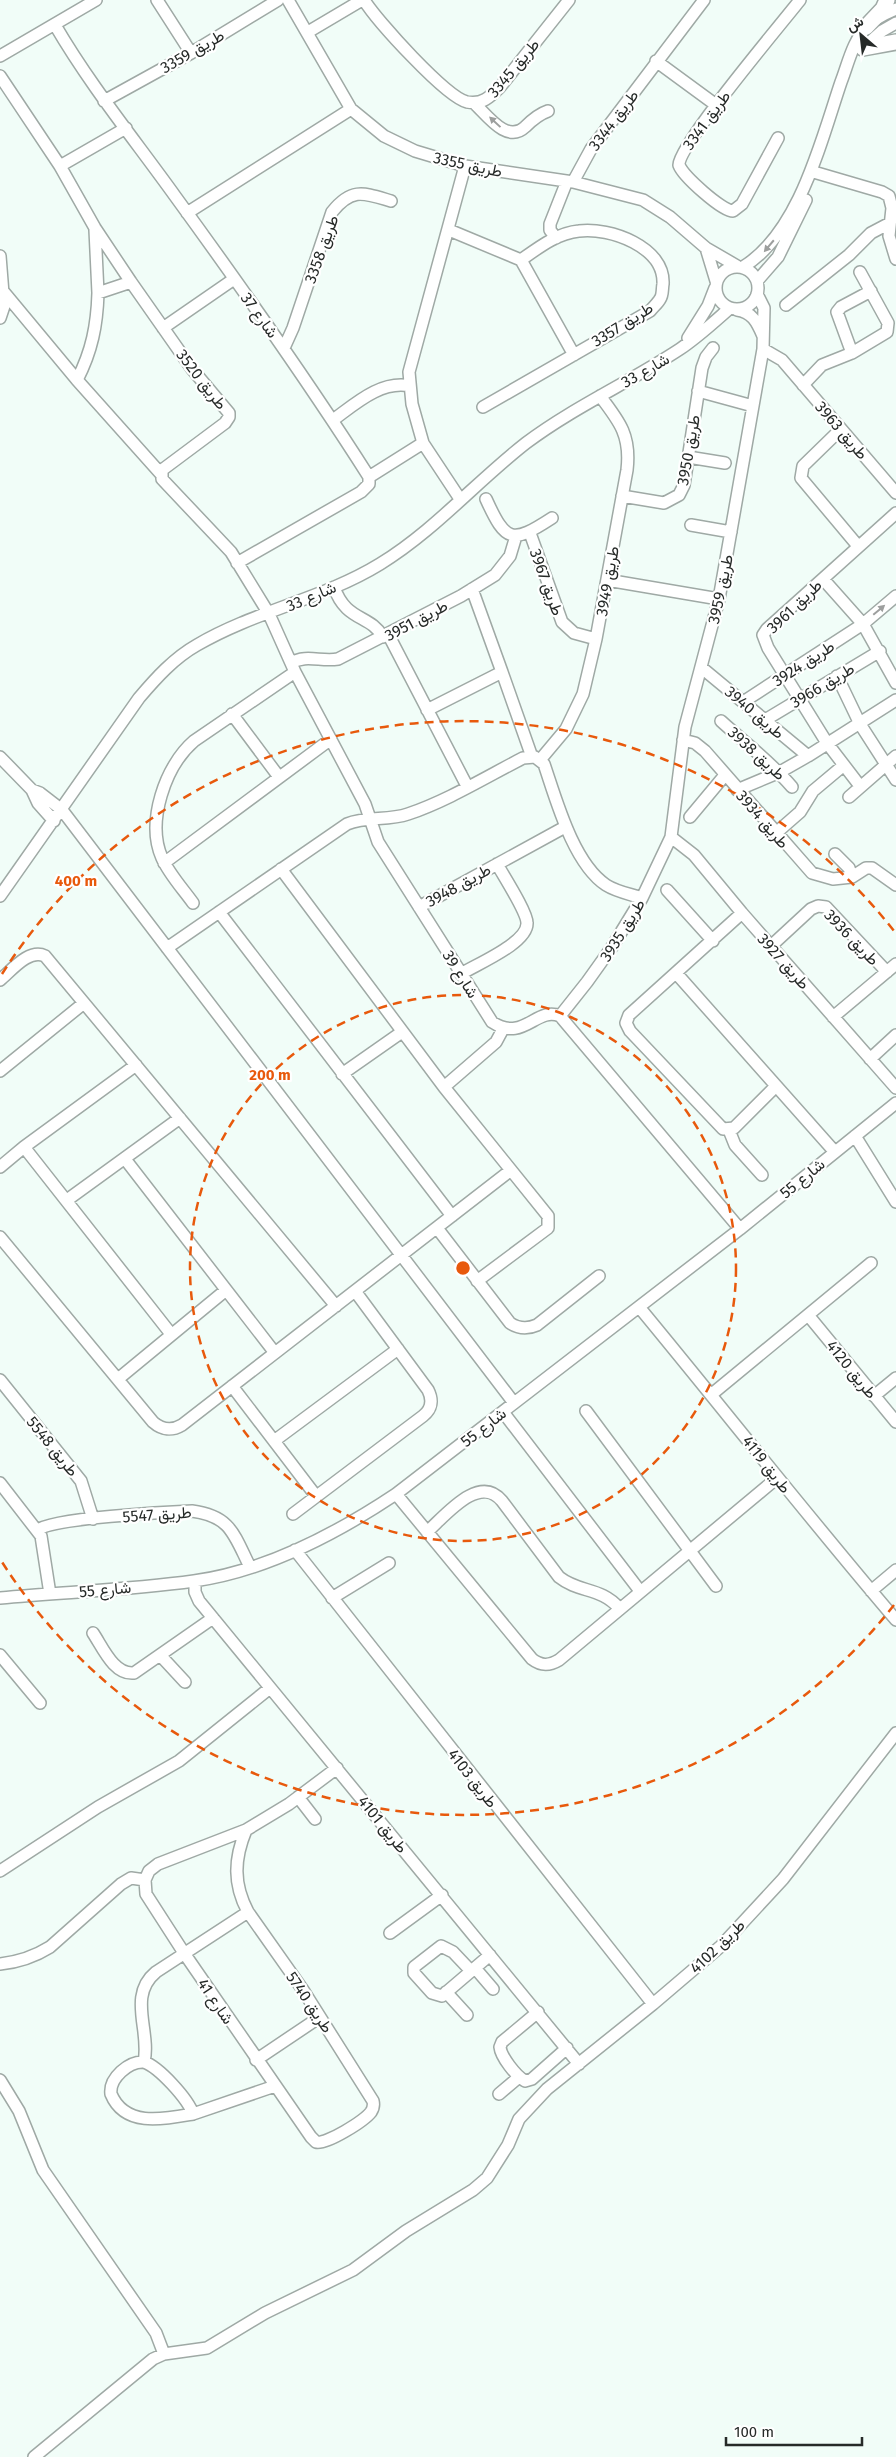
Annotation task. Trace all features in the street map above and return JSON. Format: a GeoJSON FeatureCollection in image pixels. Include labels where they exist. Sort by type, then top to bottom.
{"type":"FeatureCollection","features":[{"type":"Feature","properties":{"kind":"main road"},"geometry":{"type":"LineString","coordinates":[[866,27],[883,9],[887,0]]}},
{"type":"Feature","properties":{"kind":"main road"},"geometry":{"type":"LineString","coordinates":[[863,48],[896,42]]}},
{"type":"Feature","properties":{"kind":"street"},"geometry":{"type":"LineString","coordinates":[[0,56],[96,0]]}},
{"type":"Feature","properties":{"kind":"street"},"geometry":{"type":"LineString","coordinates":[[157,0],[191,53]]}},
{"type":"Feature","properties":{"kind":"street","name":"طريق 3359"},"geometry":{"type":"LineString","coordinates":[[104,101],[191,53],[278,0]]}},
{"type":"Feature","properties":{"kind":"street","name":"طريق 3355"},"geometry":{"type":"LineString","coordinates":[[288,0],[351,109],[384,136],[415,151],[465,166],[570,181],[643,200],[670,217],[706,248],[740,267]]}},
{"type":"Feature","properties":{"kind":"street","name":"طريق 3345"},"geometry":{"type":"LineString","coordinates":[[308,32],[363,0],[387,31],[454,96],[474,103],[488,100],[500,87],[569,0]]}},
{"type":"Feature","properties":{"kind":"street","name":"طريق 3344"},"geometry":{"type":"LineString","coordinates":[[556,238],[550,230],[550,224],[570,181],[591,148],[704,0]]}},
{"type":"Feature","properties":{"kind":"street","name":"طريق 3341"},"geometry":{"type":"LineString","coordinates":[[778,138],[740,207],[734,211],[726,210],[685,174],[679,165],[682,154],[716,105],[800,0]]}},
{"type":"Feature","properties":{"kind":"street"},"geometry":{"type":"LineString","coordinates":[[716,285],[724,270],[740,267],[764,253],[782,230],[794,208],[820,146],[854,47],[866,27],[896,8]]}},
{"type":"Feature","properties":{"kind":"street"},"geometry":{"type":"LineString","coordinates":[[757,281],[778,257],[798,220],[863,48],[882,31],[896,23]]}},
{"type":"Feature","properties":{"kind":"street","name":"شارع 37"},"geometry":{"type":"LineString","coordinates":[[56,25],[79,65],[284,348],[369,477]]}},
{"type":"Feature","properties":{"kind":"street"},"geometry":{"type":"LineString","coordinates":[[656,61],[716,105]]}},
{"type":"Feature","properties":{"kind":"street","name":"طريق 3520"},"geometry":{"type":"LineString","coordinates":[[0,76],[60,166],[95,228],[131,282],[192,369],[227,410],[229,417],[224,423],[162,470],[161,474]]}},
{"type":"Feature","properties":{"kind":"street"},"geometry":{"type":"LineString","coordinates":[[474,103],[503,129],[511,133],[520,131],[542,113],[548,112]]}},
{"type":"Feature","properties":{"kind":"street"},"geometry":{"type":"LineString","coordinates":[[187,212],[351,109]]}},
{"type":"Feature","properties":{"kind":"street"},"geometry":{"type":"LineString","coordinates":[[60,166],[126,128]]}},
{"type":"Feature","properties":{"kind":"street"},"geometry":{"type":"LineString","coordinates":[[460,500],[423,443],[412,404],[409,372],[465,166]]}},
{"type":"Feature","properties":{"kind":"street"},"geometry":{"type":"LineString","coordinates":[[817,173],[886,194],[892,204],[890,242],[896,259]]}},
{"type":"Feature","properties":{"kind":"street","name":"طريق 3358"},"geometry":{"type":"LineString","coordinates":[[284,348],[293,328],[332,212],[341,201],[357,193],[363,192],[391,201]]}},
{"type":"Feature","properties":{"kind":"street"},"geometry":{"type":"LineString","coordinates":[[786,305],[849,255],[871,233],[890,223]]}},
{"type":"Feature","properties":{"kind":"street"},"geometry":{"type":"LineString","coordinates":[[77,380],[87,361],[95,338],[98,293],[95,228]]}},
{"type":"Feature","properties":{"kind":"street"},"geometry":{"type":"LineString","coordinates":[[449,230],[521,260]]}},
{"type":"Feature","properties":{"kind":"street","name":"طريق 3357"},"geometry":{"type":"LineString","coordinates":[[483,407],[574,355],[650,310],[662,298],[663,275],[658,264],[650,254],[621,236],[579,231],[544,244],[521,260],[574,355]]}},
{"type":"Feature","properties":{"kind":"street"},"geometry":{"type":"LineString","coordinates":[[706,248],[720,300],[733,309],[743,311],[754,318],[764,344]]}},
{"type":"Feature","properties":{"kind":"street"},"geometry":{"type":"LineString","coordinates":[[0,256],[4,306],[0,318]]}},
{"type":"Feature","properties":{"kind":"street"},"geometry":{"type":"LineString","coordinates":[[733,309],[749,305],[757,294],[757,281],[749,270],[740,267]]}},
{"type":"Feature","properties":{"kind":"street"},"geometry":{"type":"LineString","coordinates":[[803,385],[822,365],[852,352],[887,332],[888,328],[860,272]]}},
{"type":"Feature","properties":{"kind":"street"},"geometry":{"type":"LineString","coordinates":[[163,328],[234,279]]}},
{"type":"Feature","properties":{"kind":"street"},"geometry":{"type":"LineString","coordinates":[[98,293],[131,282]]}},
{"type":"Feature","properties":{"kind":"street","name":"شارع 33"},"geometry":{"type":"LineString","coordinates":[[679,349],[698,323],[716,285]]}},
{"type":"Feature","properties":{"kind":"street"},"geometry":{"type":"LineString","coordinates":[[3,291],[77,380],[161,474],[165,484],[216,536],[237,563],[361,492],[369,484],[369,477],[423,443]]}},
{"type":"Feature","properties":{"kind":"street"},"geometry":{"type":"LineString","coordinates":[[852,352],[837,312],[841,307],[871,292]]}},
{"type":"Feature","properties":{"kind":"street","name":"طريق 3959"},"geometry":{"type":"LineString","coordinates":[[671,837],[683,740],[719,599],[764,344],[764,308],[757,294]]}},
{"type":"Feature","properties":{"kind":"street","name":"شارع 33"},"geometry":{"type":"LineString","coordinates":[[0,896],[139,698],[157,677],[197,645],[240,624],[334,587],[380,564],[409,544],[526,443],[679,349],[733,309]]}},
{"type":"Feature","properties":{"kind":"street","name":"طريق 3963"},"geometry":{"type":"LineString","coordinates":[[764,344],[788,367],[896,493]]}},
{"type":"Feature","properties":{"kind":"street","name":"طريق 3950"},"geometry":{"type":"LineString","coordinates":[[622,496],[664,503],[675,499],[682,490],[704,362],[713,348]]}},
{"type":"Feature","properties":{"kind":"street"},"geometry":{"type":"LineString","coordinates":[[761,362],[778,363],[788,367]]}},
{"type":"Feature","properties":{"kind":"street"},"geometry":{"type":"LineString","coordinates":[[333,420],[383,388],[404,384],[410,386]]}},
{"type":"Feature","properties":{"kind":"street"},"geometry":{"type":"LineString","coordinates":[[698,391],[753,406]]}},
{"type":"Feature","properties":{"kind":"street","name":"طريق 3949"},"geometry":{"type":"LineString","coordinates":[[167,948],[347,824],[405,815],[532,758],[562,735],[578,706],[596,639],[628,461],[625,433],[617,417],[600,396]]}},
{"type":"Feature","properties":{"kind":"street"},"geometry":{"type":"LineString","coordinates":[[842,429],[803,466],[801,478],[858,546]]}},
{"type":"Feature","properties":{"kind":"street"},"geometry":{"type":"LineString","coordinates":[[688,457],[725,463]]}},
{"type":"Feature","properties":{"kind":"street"},"geometry":{"type":"LineString","coordinates":[[486,499],[499,526],[516,536],[530,533],[552,518]]}},
{"type":"Feature","properties":{"kind":"street","name":"طريق 3961"},"geometry":{"type":"LineString","coordinates":[[860,786],[827,743],[784,676],[763,639],[764,634],[858,546],[896,514]]}},
{"type":"Feature","properties":{"kind":"street"},"geometry":{"type":"LineString","coordinates":[[691,525],[731,532]]}},
{"type":"Feature","properties":{"kind":"street","name":"طريق 3967"},"geometry":{"type":"LineString","coordinates":[[530,533],[562,622],[574,634],[596,639]]}},
{"type":"Feature","properties":{"kind":"street","name":"طريق 3951"},"geometry":{"type":"LineString","coordinates":[[293,668],[306,658],[338,659],[386,636],[472,589],[501,569],[510,556],[516,536]]}},
{"type":"Feature","properties":{"kind":"street","name":"شارع 39"},"geometry":{"type":"LineString","coordinates":[[237,563],[269,614],[293,668],[362,798],[382,849],[492,1022],[503,1029]]}},
{"type":"Feature","properties":{"kind":"street"},"geometry":{"type":"LineString","coordinates":[[823,579],[863,624],[880,651],[896,683]]}},
{"type":"Feature","properties":{"kind":"street"},"geometry":{"type":"LineString","coordinates":[[607,580],[719,599]]}},
{"type":"Feature","properties":{"kind":"street"},"geometry":{"type":"LineString","coordinates":[[334,587],[346,609],[386,636],[467,786]]}},
{"type":"Feature","properties":{"kind":"street"},"geometry":{"type":"LineString","coordinates":[[472,589],[532,758],[544,764],[565,827],[598,878],[616,890],[642,898]]}},
{"type":"Feature","properties":{"kind":"street"},"geometry":{"type":"LineString","coordinates":[[863,624],[896,596]]}},
{"type":"Feature","properties":{"kind":"street","name":"طريق 3924"},"geometry":{"type":"LineString","coordinates":[[744,702],[863,624]]}},
{"type":"Feature","properties":{"kind":"street","name":"طريق 3966"},"geometry":{"type":"LineString","coordinates":[[765,720],[880,651]]}},
{"type":"Feature","properties":{"kind":"street"},"geometry":{"type":"LineString","coordinates":[[193,903],[164,863],[159,848],[157,822],[159,805],[174,765],[182,752],[194,740],[293,668]]}},
{"type":"Feature","properties":{"kind":"street","name":"طريق 3940"},"geometry":{"type":"LineString","coordinates":[[702,668],[808,756]]}},
{"type":"Feature","properties":{"kind":"street"},"geometry":{"type":"LineString","coordinates":[[427,710],[502,672]]}},
{"type":"Feature","properties":{"kind":"street"},"geometry":{"type":"LineString","coordinates":[[837,676],[860,724],[896,780]]}},
{"type":"Feature","properties":{"kind":"street"},"geometry":{"type":"LineString","coordinates":[[737,790],[780,772],[896,700]]}},
{"type":"Feature","properties":{"kind":"street"},"geometry":{"type":"LineString","coordinates":[[232,714],[279,777]]}},
{"type":"Feature","properties":{"kind":"street","name":"طريق 3938"},"geometry":{"type":"LineString","coordinates":[[721,721],[780,772],[792,787]]}},
{"type":"Feature","properties":{"kind":"street"},"geometry":{"type":"LineString","coordinates":[[164,863],[330,739]]}},
{"type":"Feature","properties":{"kind":"street","name":"طريق 3934"},"geometry":{"type":"LineString","coordinates":[[683,740],[698,745],[812,873],[825,878],[852,876],[866,868],[872,868],[896,885]]}},
{"type":"Feature","properties":{"kind":"street"},"geometry":{"type":"LineString","coordinates":[[849,797],[896,756]]}},
{"type":"Feature","properties":{"kind":"street"},"geometry":{"type":"LineString","coordinates":[[0,758],[32,790],[44,796],[62,810],[514,1403]]}},
{"type":"Feature","properties":{"kind":"street"},"geometry":{"type":"LineString","coordinates":[[776,833],[800,812],[813,791],[844,764]]}},
{"type":"Feature","properties":{"kind":"street"},"geometry":{"type":"LineString","coordinates":[[690,817],[725,775]]}},
{"type":"Feature","properties":{"kind":"street"},"geometry":{"type":"LineString","coordinates":[[32,790],[38,804],[54,821]]}},
{"type":"Feature","properties":{"kind":"street","name":"طريق 3948"},"geometry":{"type":"LineString","coordinates":[[419,907],[565,827]]}},
{"type":"Feature","properties":{"kind":"street","name":"طريق 3935"},"geometry":{"type":"LineString","coordinates":[[560,1016],[600,965],[642,898],[671,837]]}},
{"type":"Feature","properties":{"kind":"street","name":"طريق 3927"},"geometry":{"type":"LineString","coordinates":[[671,837],[694,855],[742,913],[896,1088]]}},
{"type":"Feature","properties":{"kind":"street"},"geometry":{"type":"LineString","coordinates":[[835,854],[849,868],[852,876]]}},
{"type":"Feature","properties":{"kind":"street","name":"طريق 3948"},"geometry":{"type":"LineString","coordinates":[[461,974],[519,940],[526,929],[526,916],[497,864]]}},
{"type":"Feature","properties":{"kind":"street"},"geometry":{"type":"LineString","coordinates":[[281,869],[402,1032],[548,1216],[549,1226],[478,1281]]}},
{"type":"Feature","properties":{"kind":"street"},"geometry":{"type":"LineString","coordinates":[[667,890],[713,941]]}},
{"type":"Feature","properties":{"kind":"street","name":"طريق 3936"},"geometry":{"type":"LineString","coordinates":[[771,946],[811,910],[818,906],[826,907],[887,972]]}},
{"type":"Feature","properties":{"kind":"street"},"geometry":{"type":"LineString","coordinates":[[219,912],[452,1216]]}},
{"type":"Feature","properties":{"kind":"street"},"geometry":{"type":"LineString","coordinates":[[742,913],[629,1015],[627,1026],[719,1126],[729,1130],[737,1126],[776,1086]]}},
{"type":"Feature","properties":{"kind":"street"},"geometry":{"type":"LineString","coordinates":[[0,980],[31,954],[38,953],[45,956],[336,1306]]}},
{"type":"Feature","properties":{"kind":"street"},"geometry":{"type":"LineString","coordinates":[[833,1016],[896,964]]}},
{"type":"Feature","properties":{"kind":"street"},"geometry":{"type":"LineString","coordinates":[[676,973],[834,1151]]}},
{"type":"Feature","properties":{"kind":"street"},"geometry":{"type":"LineString","coordinates":[[0,1072],[84,1003]]}},
{"type":"Feature","properties":{"kind":"street"},"geometry":{"type":"LineString","coordinates":[[444,1086],[496,1042],[503,1029],[512,1030],[548,1014],[560,1016],[740,1229]]}},
{"type":"Feature","properties":{"kind":"street"},"geometry":{"type":"LineString","coordinates":[[342,1074],[402,1032]]}},
{"type":"Feature","properties":{"kind":"street"},"geometry":{"type":"LineString","coordinates":[[870,1059],[896,1035]]}},
{"type":"Feature","properties":{"kind":"street"},"geometry":{"type":"LineString","coordinates":[[0,1167],[24,1146],[136,1065]]}},
{"type":"Feature","properties":{"kind":"street","name":"شارع 55"},"geometry":{"type":"LineString","coordinates":[[0,1598],[195,1581],[250,1567],[294,1550],[340,1528],[396,1494],[740,1229],[834,1151],[896,1103]]}},
{"type":"Feature","properties":{"kind":"street"},"geometry":{"type":"LineString","coordinates":[[67,1200],[180,1118]]}},
{"type":"Feature","properties":{"kind":"street"},"geometry":{"type":"LineString","coordinates":[[729,1130],[734,1146],[762,1175]]}},
{"type":"Feature","properties":{"kind":"street"},"geometry":{"type":"LineString","coordinates":[[854,1136],[892,1187],[896,1202]]}},
{"type":"Feature","properties":{"kind":"street"},"geometry":{"type":"LineString","coordinates":[[24,1146],[171,1334]]}},
{"type":"Feature","properties":{"kind":"street"},"geometry":{"type":"LineString","coordinates":[[125,1159],[275,1353]]}},
{"type":"Feature","properties":{"kind":"street"},"geometry":{"type":"LineString","coordinates":[[0,1237],[153,1422],[159,1427],[168,1429],[182,1425],[511,1170]]}},
{"type":"Feature","properties":{"kind":"street"},"geometry":{"type":"LineString","coordinates":[[437,1228],[510,1323],[518,1327],[528,1328],[537,1325],[599,1276]]}},
{"type":"Feature","properties":{"kind":"street"},"geometry":{"type":"LineString","coordinates":[[712,1394],[871,1263]]}},
{"type":"Feature","properties":{"kind":"street"},"geometry":{"type":"LineString","coordinates":[[118,1379],[226,1290]]}},
{"type":"Feature","properties":{"kind":"street"},"geometry":{"type":"LineString","coordinates":[[292,1514],[429,1411],[431,1403],[430,1394],[355,1291]]}},
{"type":"Feature","properties":{"kind":"street","name":"طريق 4119"},"geometry":{"type":"LineString","coordinates":[[639,1307],[712,1394],[777,1478],[896,1620]]}},
{"type":"Feature","properties":{"kind":"street","name":"طريق 4120"},"geometry":{"type":"LineString","coordinates":[[808,1315],[896,1422]]}},
{"type":"Feature","properties":{"kind":"street"},"geometry":{"type":"LineString","coordinates":[[274,1441],[398,1350]]}},
{"type":"Feature","properties":{"kind":"street"},"geometry":{"type":"LineString","coordinates":[[874,1396],[896,1378]]}},
{"type":"Feature","properties":{"kind":"street","name":"طريق 5548"},"geometry":{"type":"LineString","coordinates":[[0,1380],[81,1480],[93,1519]]}},
{"type":"Feature","properties":{"kind":"street"},"geometry":{"type":"LineString","coordinates":[[232,1386],[316,1496]]}},
{"type":"Feature","properties":{"kind":"street"},"geometry":{"type":"LineString","coordinates":[[586,1411],[716,1586]]}},
{"type":"Feature","properties":{"kind":"street"},"geometry":{"type":"LineString","coordinates":[[503,1412],[640,1591]]}},
{"type":"Feature","properties":{"kind":"street"},"geometry":{"type":"LineString","coordinates":[[396,1494],[536,1663],[542,1665],[554,1663],[777,1478]]}},
{"type":"Feature","properties":{"kind":"street"},"geometry":{"type":"LineString","coordinates":[[0,1483],[38,1530],[44,1549],[45,1566],[42,1574],[46,1594]]}},
{"type":"Feature","properties":{"kind":"street"},"geometry":{"type":"LineString","coordinates":[[426,1532],[470,1495],[480,1491],[490,1491],[502,1501],[559,1577],[570,1584],[604,1594],[619,1608]]}},
{"type":"Feature","properties":{"kind":"street","name":"طريق 5547"},"geometry":{"type":"LineString","coordinates":[[38,1530],[46,1525],[192,1510],[218,1516],[228,1526],[250,1567]]}},
{"type":"Feature","properties":{"kind":"street","name":"طريق 4103"},"geometry":{"type":"LineString","coordinates":[[294,1550],[653,2004]]}},
{"type":"Feature","properties":{"kind":"street"},"geometry":{"type":"LineString","coordinates":[[332,1598],[389,1563]]}},
{"type":"Feature","properties":{"kind":"street"},"geometry":{"type":"LineString","coordinates":[[871,1591],[896,1570]]}},
{"type":"Feature","properties":{"kind":"street","name":"طريق 4101"},"geometry":{"type":"LineString","coordinates":[[195,1581],[195,1592],[213,1618],[579,2064]]}},
{"type":"Feature","properties":{"kind":"street"},"geometry":{"type":"LineString","coordinates":[[93,1633],[117,1668],[125,1673],[139,1671],[213,1618]]}},
{"type":"Feature","properties":{"kind":"street"},"geometry":{"type":"LineString","coordinates":[[160,1655],[185,1682]]}},
{"type":"Feature","properties":{"kind":"street"},"geometry":{"type":"LineString","coordinates":[[2,1661],[40,1703]]}},
{"type":"Feature","properties":{"kind":"street"},"geometry":{"type":"LineString","coordinates":[[0,1871],[98,1807],[179,1761],[270,1688]]}},
{"type":"Feature","properties":{"kind":"street","name":"طريق 4102"},"geometry":{"type":"LineString","coordinates":[[164,2354],[207,2348],[265,2313],[353,2270],[406,2231],[480,2184],[487,2178],[503,2153],[519,2119],[547,2089],[653,2004],[721,1946],[783,1879],[896,1733]]}},
{"type":"Feature","properties":{"kind":"street"},"geometry":{"type":"LineString","coordinates":[[0,1964],[19,1961],[38,1954],[55,1943],[121,1884],[132,1878],[145,1880],[149,1871],[158,1864],[246,1830],[298,1797],[337,1768]]}},
{"type":"Feature","properties":{"kind":"street"},"geometry":{"type":"LineString","coordinates":[[298,1797],[315,1819]]}},
{"type":"Feature","properties":{"kind":"street"},"geometry":{"type":"LineString","coordinates":[[144,2062],[146,2041],[141,2006],[142,1993],[151,1976],[248,1912],[240,1898],[237,1875],[239,1848],[246,1830]]}},
{"type":"Feature","properties":{"kind":"street","name":"شارع 41"},"geometry":{"type":"LineString","coordinates":[[145,1880],[146,1894],[184,1953],[256,2060],[311,2137],[319,2143],[326,2142],[367,2116],[374,2105],[370,2093]]}},
{"type":"Feature","properties":{"kind":"street"},"geometry":{"type":"LineString","coordinates":[[390,1933],[442,1895]]}},
{"type":"Feature","properties":{"kind":"street","name":"طريق 5740"},"geometry":{"type":"LineString","coordinates":[[248,1912],[370,2093]]}},
{"type":"Feature","properties":{"kind":"street"},"geometry":{"type":"LineString","coordinates":[[490,1954],[473,1969],[446,1992],[442,1996],[432,1993],[414,1973],[414,1967],[441,1946],[453,1952],[473,1969],[493,1989]]}},
{"type":"Feature","properties":{"kind":"street"},"geometry":{"type":"LineString","coordinates":[[446,1992],[466,2015]]}},
{"type":"Feature","properties":{"kind":"street"},"geometry":{"type":"LineString","coordinates":[[538,2012],[502,2042],[500,2047],[501,2052],[519,2077],[525,2081],[532,2079],[567,2048]]}},
{"type":"Feature","properties":{"kind":"street"},"geometry":{"type":"LineString","coordinates":[[256,2060],[320,2017]]}},
{"type":"Feature","properties":{"kind":"street"},"geometry":{"type":"LineString","coordinates":[[193,2114],[182,2095],[152,2066],[144,2062],[129,2066],[113,2080],[111,2094],[127,2113],[144,2119],[163,2120],[193,2114],[275,2086]]}},
{"type":"Feature","properties":{"kind":"street"},"geometry":{"type":"LineString","coordinates":[[499,2094],[519,2077]]}},
{"type":"Feature","properties":{"kind":"street"},"geometry":{"type":"LineString","coordinates":[[0,2080],[19,2111],[43,2170],[156,2333],[164,2354],[140,2369],[34,2457]]}}]}
